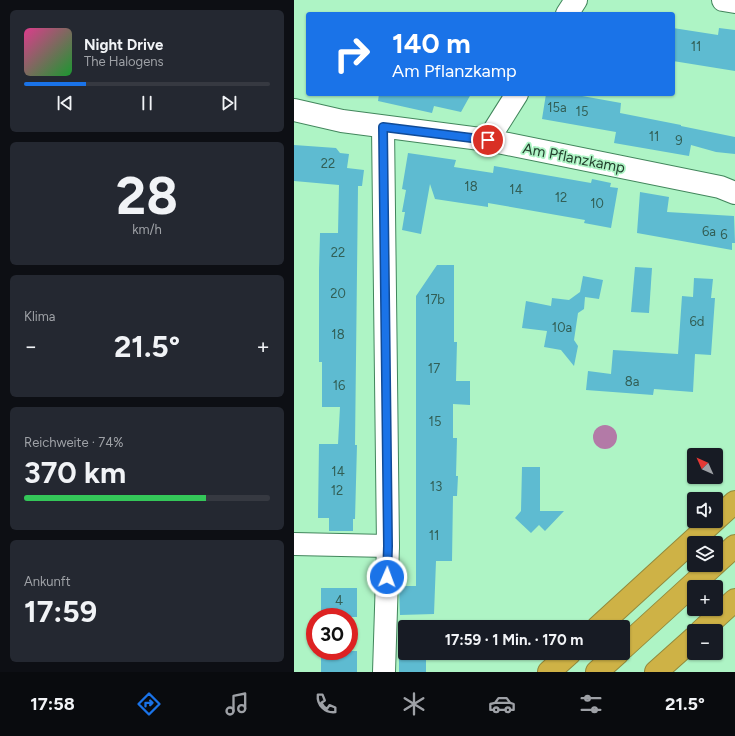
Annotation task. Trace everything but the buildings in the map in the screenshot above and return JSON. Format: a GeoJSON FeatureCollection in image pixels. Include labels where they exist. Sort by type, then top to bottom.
{"type":"FeatureCollection","features":[{"type":"Feature","properties":{"kind":"highway"},"geometry":{"type":"LineString","coordinates":[[723,513],[735,502]]}},
{"type":"Feature","properties":{"kind":"highway"},"geometry":{"type":"LineString","coordinates":[[606,620],[706,528]]}},
{"type":"Feature","properties":{"kind":"highway"},"geometry":{"type":"LineString","coordinates":[[723,557],[735,546]]}},
{"type":"Feature","properties":{"kind":"highway"},"geometry":{"type":"LineString","coordinates":[[630,642],[706,572]]}},
{"type":"Feature","properties":{"kind":"highway"},"geometry":{"type":"LineString","coordinates":[[709,624],[735,600]]}},
{"type":"Feature","properties":{"kind":"highway"},"geometry":{"type":"LineString","coordinates":[[656,672],[687,644]]}},
{"type":"Feature","properties":{"kind":"highway"},"geometry":{"type":"LineString","coordinates":[[549,672],[562,660]]}},
{"type":"Feature","properties":{"kind":"highway"},"geometry":{"type":"LineString","coordinates":[[597,672],[610,660]]}},
{"type":"Feature","properties":{"kind":"street"},"geometry":{"type":"LineString","coordinates":[[568,12],[576,0]]}},
{"type":"Feature","properties":{"kind":"street"},"geometry":{"type":"LineString","coordinates":[[723,0],[735,2]]}},
{"type":"Feature","properties":{"kind":"street"},"geometry":{"type":"LineString","coordinates":[[488,140],[516,96]]}},
{"type":"Feature","properties":{"kind":"street","name":"Am Pflanzkamp"},"geometry":{"type":"LineString","coordinates":[[294,110],[342,121],[488,140],[720,187],[735,193]]}},
{"type":"Feature","properties":{"kind":"street"},"geometry":{"type":"LineString","coordinates":[[383,127],[388,546],[384,672]]}},
{"type":"Feature","properties":{"kind":"street"},"geometry":{"type":"LineString","coordinates":[[294,544],[388,546]]}},
{"type":"Feature","properties":{"kind":"shaded area"},"geometry":{"type":"Polygon","coordinates":[[[605,425],[614,428],[617,437],[614,446],[605,449],[596,446],[593,437],[596,428],[605,425]]]}},
{"type":"Feature","properties":{"kind":"route"},"geometry":{"type":"LineString","coordinates":[[387,577],[388,546],[383,127],[488,140]]}}]}
